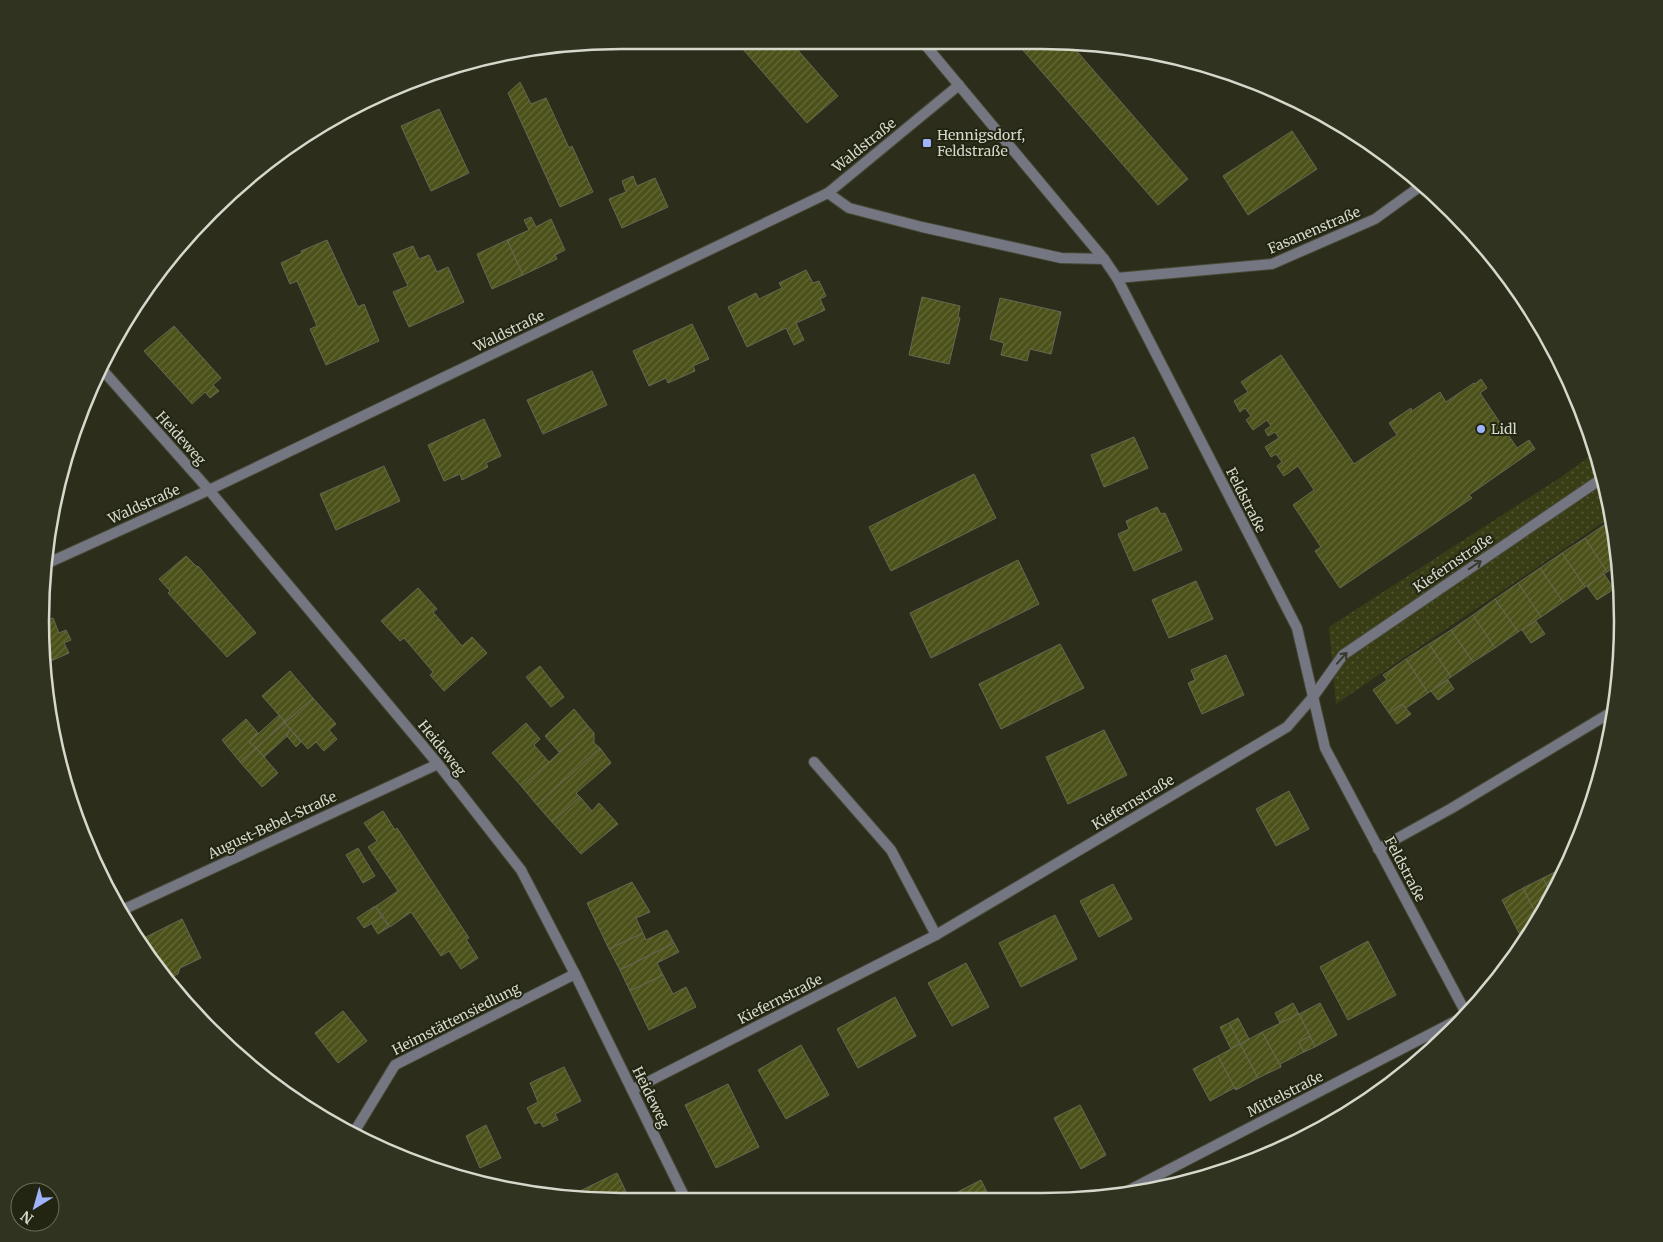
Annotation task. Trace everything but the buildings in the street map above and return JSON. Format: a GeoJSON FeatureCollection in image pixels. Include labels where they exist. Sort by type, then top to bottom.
{"type":"FeatureCollection","features":[{"type":"Feature","properties":{"kind":"street","name":"Feldstraße"},"geometry":{"type":"LineString","coordinates":[[929,49],[1104,259],[1117,278],[1297,628],[1325,748],[1463,1008]]}},
{"type":"Feature","properties":{"kind":"street","name":"Waldstraße"},"geometry":{"type":"LineString","coordinates":[[52,561],[209,490],[828,193],[960,85]]}},
{"type":"Feature","properties":{"kind":"street","name":"Fasanenstraße"},"geometry":{"type":"LineString","coordinates":[[1117,278],[1272,264],[1375,219],[1417,189]]}},
{"type":"Feature","properties":{"kind":"street"},"geometry":{"type":"LineString","coordinates":[[828,193],[849,208],[922,227],[1061,258],[1104,259]]}},
{"type":"Feature","properties":{"kind":"street","name":"Heideweg"},"geometry":{"type":"LineString","coordinates":[[105,373],[209,490],[438,764],[521,870],[575,974],[683,1193]]}},
{"type":"Feature","properties":{"kind":"street","name":"Kiefernstraße"},"geometry":{"type":"LineString","coordinates":[[632,1090],[936,935],[1287,727],[1313,697],[1343,655],[1597,482]]}},
{"type":"Feature","properties":{"kind":"street"},"geometry":{"type":"LineString","coordinates":[[1378,849],[1452,808],[1606,716]]}},
{"type":"Feature","properties":{"kind":"street"},"geometry":{"type":"LineString","coordinates":[[814,762],[890,850],[936,935]]}},
{"type":"Feature","properties":{"kind":"street","name":"August-Bebel-Straße"},"geometry":{"type":"LineString","coordinates":[[126,908],[438,764]]}},
{"type":"Feature","properties":{"kind":"street","name":"Heimstättensiedlung"},"geometry":{"type":"LineString","coordinates":[[357,1128],[395,1065],[575,974]]}},
{"type":"Feature","properties":{"kind":"street","name":"Mittelstraße"},"geometry":{"type":"LineString","coordinates":[[1141,1184],[1448,1025]]}},
{"type":"Feature","properties":{"kind":"green space"},"geometry":{"type":"Polygon","coordinates":[[[1590,456],[1605,521],[1336,704],[1329,627],[1590,456]]]}},
{"type":"Feature","properties":{"kind":"place","name":"Hennigsdorf, Feldstraße"},"geometry":{"type":"Point","coordinates":[927,143]}},
{"type":"Feature","properties":{"kind":"place","name":"Lidl"},"geometry":{"type":"Point","coordinates":[1481,429]}}]}
